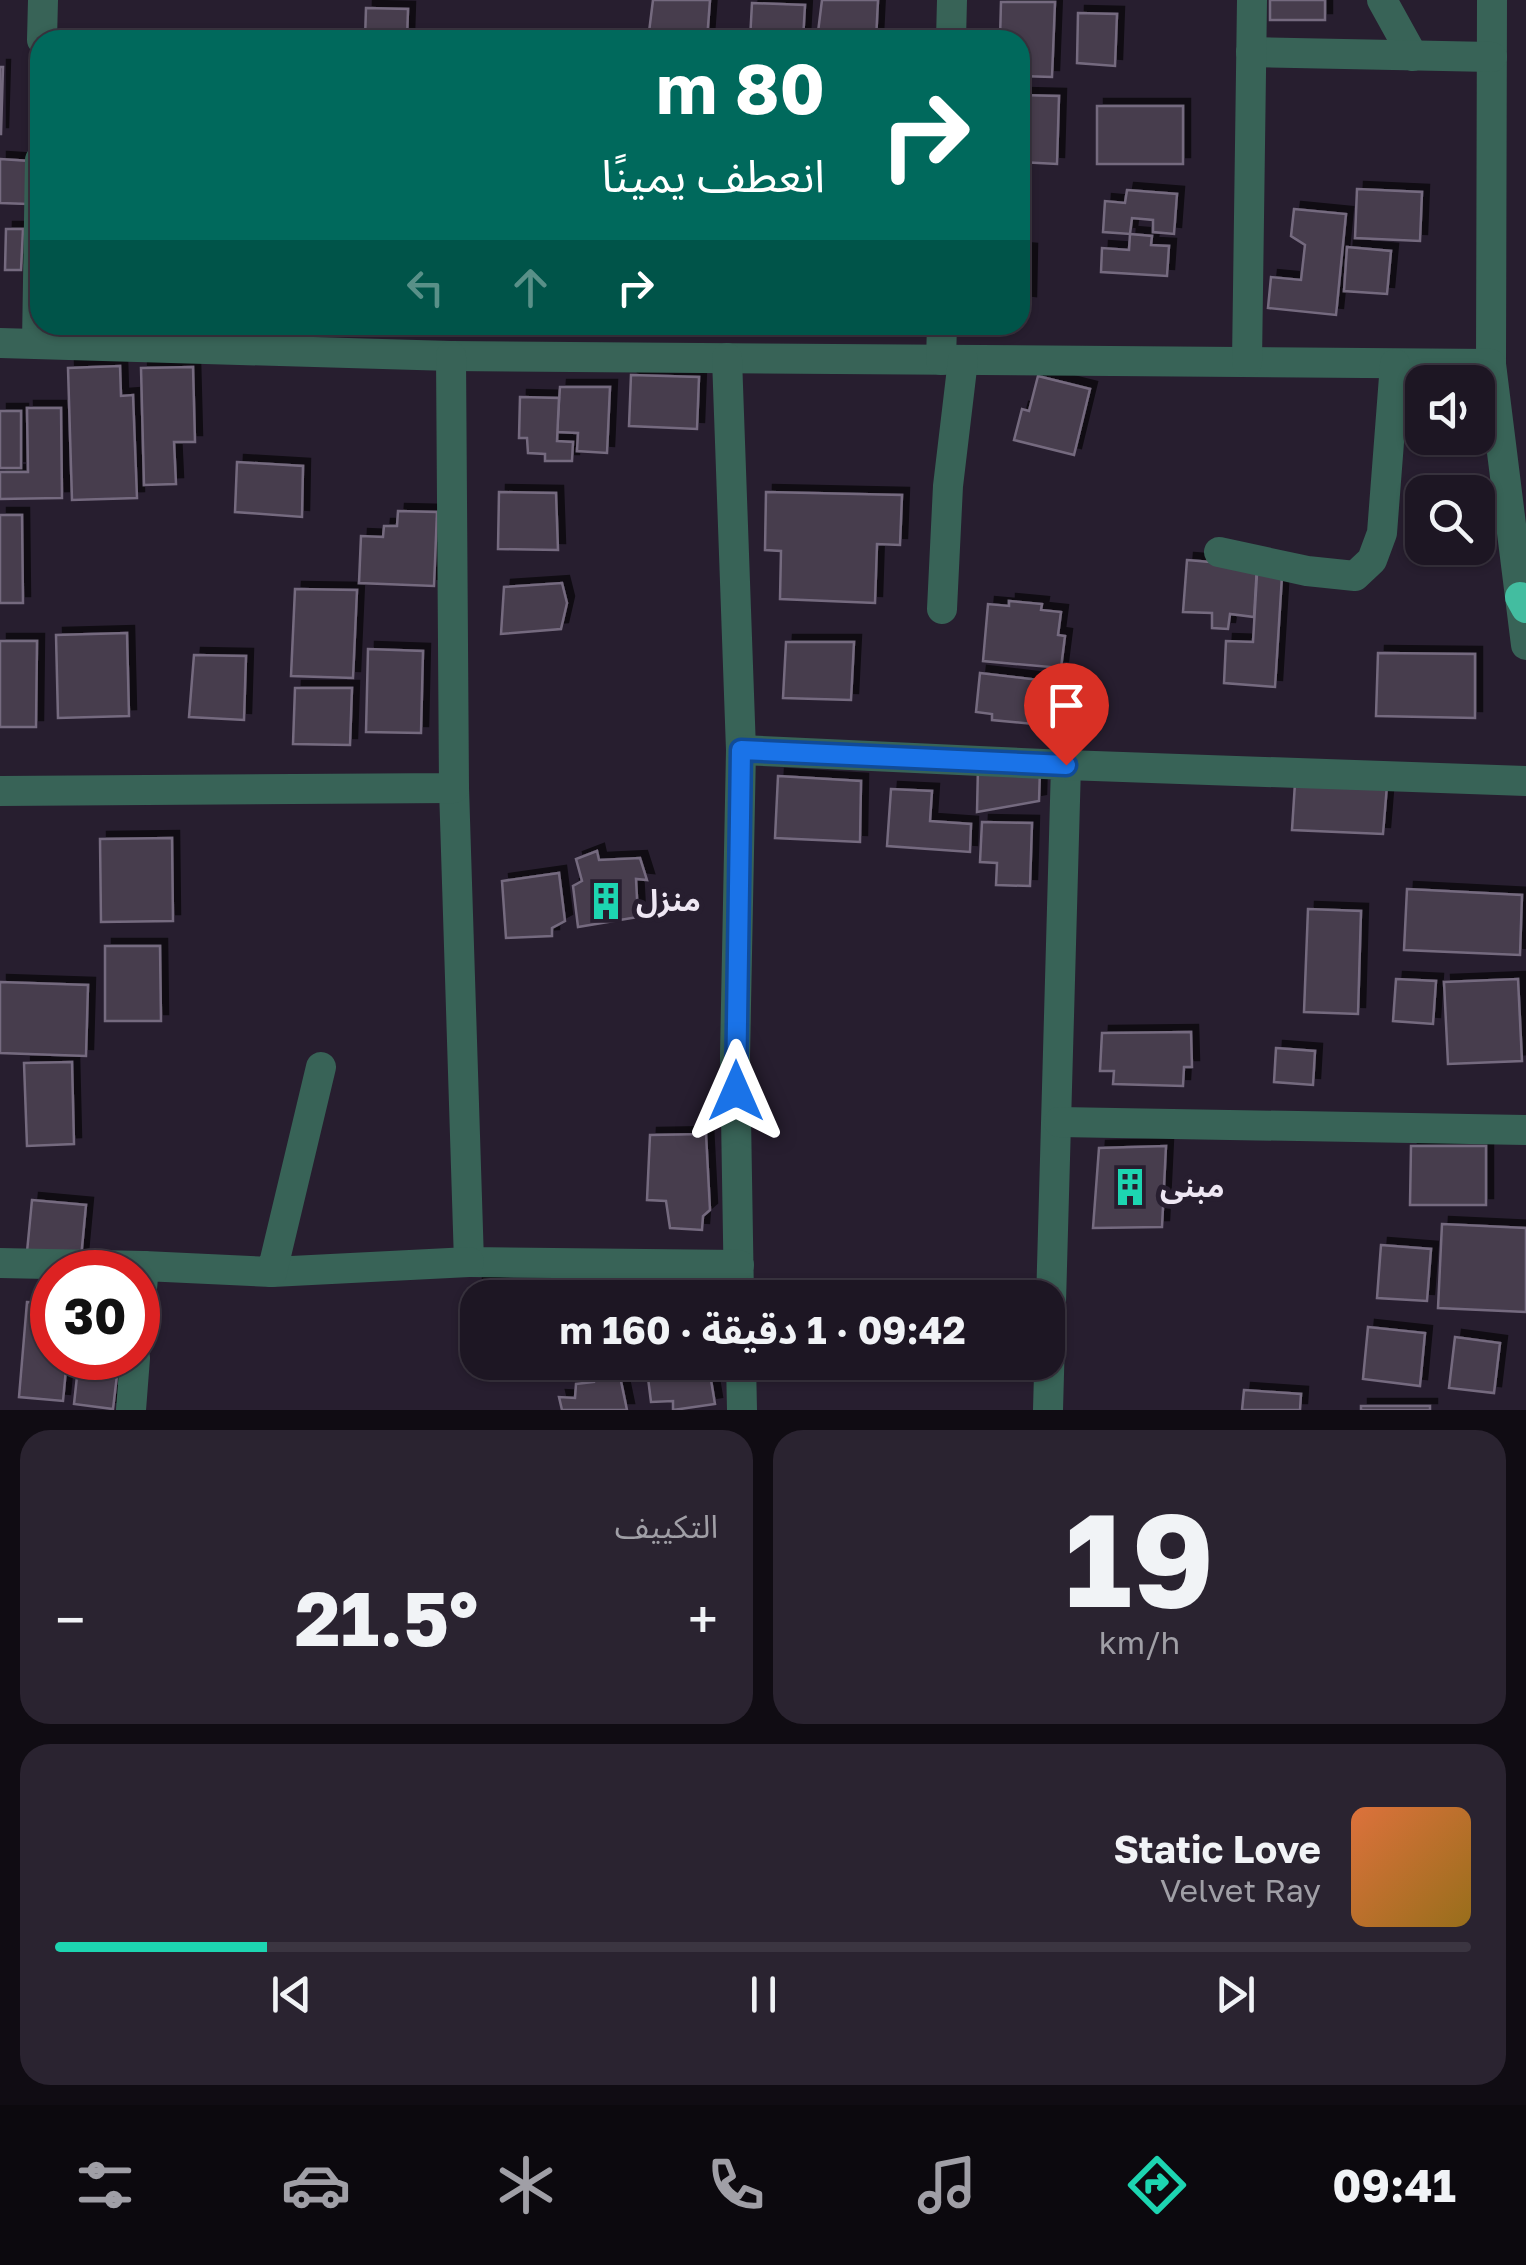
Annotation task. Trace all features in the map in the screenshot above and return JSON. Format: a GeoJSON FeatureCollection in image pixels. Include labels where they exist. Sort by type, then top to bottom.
{"type":"FeatureCollection","features":[{"type":"Feature","properties":{"kind":"street"},"geometry":{"type":"LineString","coordinates":[[42,0],[42,30]]}},
{"type":"Feature","properties":{"kind":"street"},"geometry":{"type":"LineString","coordinates":[[950,30],[952,0]]}},
{"type":"Feature","properties":{"kind":"street"},"geometry":{"type":"LineString","coordinates":[[1247,362],[1252,0]]}},
{"type":"Feature","properties":{"kind":"street"},"geometry":{"type":"LineString","coordinates":[[1382,0],[1413,56]]}},
{"type":"Feature","properties":{"kind":"street"},"geometry":{"type":"LineString","coordinates":[[1492,0],[1490,364],[1526,645]]}},
{"type":"Feature","properties":{"kind":"street"},"geometry":{"type":"LineString","coordinates":[[1252,52],[1492,57]]}},
{"type":"Feature","properties":{"kind":"street"},"geometry":{"type":"LineString","coordinates":[[37,335],[37,342]]}},
{"type":"Feature","properties":{"kind":"street"},"geometry":{"type":"LineString","coordinates":[[942,609],[952,360],[945,335]]}},
{"type":"Feature","properties":{"kind":"street"},"geometry":{"type":"LineString","coordinates":[[0,343],[450,356],[1490,364]]}},
{"type":"Feature","properties":{"kind":"street"},"geometry":{"type":"LineString","coordinates":[[450,356],[454,788],[469,1262]]}},
{"type":"Feature","properties":{"kind":"street"},"geometry":{"type":"LineString","coordinates":[[727,358],[741,750],[736,1056],[739,1280]]}},
{"type":"Feature","properties":{"kind":"street"},"geometry":{"type":"LineString","coordinates":[[1219,552],[1307,571],[1355,576],[1372,560],[1382,534],[1395,364]]}},
{"type":"Feature","properties":{"kind":"street"},"geometry":{"type":"LineString","coordinates":[[741,750],[1526,781]]}},
{"type":"Feature","properties":{"kind":"street"},"geometry":{"type":"LineString","coordinates":[[1048,1410],[1066,765]]}},
{"type":"Feature","properties":{"kind":"street"},"geometry":{"type":"LineString","coordinates":[[0,791],[454,788]]}},
{"type":"Feature","properties":{"kind":"street"},"geometry":{"type":"LineString","coordinates":[[272,1272],[321,1066]]}},
{"type":"Feature","properties":{"kind":"street"},"geometry":{"type":"LineString","coordinates":[[1059,1122],[1526,1130]]}},
{"type":"Feature","properties":{"kind":"street"},"geometry":{"type":"LineString","coordinates":[[160,1267],[272,1272],[469,1262],[739,1264]]}},
{"type":"Feature","properties":{"kind":"street"},"geometry":{"type":"LineString","coordinates":[[0,1263],[30,1264]]}},
{"type":"Feature","properties":{"kind":"street"},"geometry":{"type":"LineString","coordinates":[[131,1410],[134,1380]]}},
{"type":"Feature","properties":{"kind":"street"},"geometry":{"type":"LineString","coordinates":[[741,1380],[742,1410]]}},
{"type":"Feature","properties":{"kind":"building"},"geometry":{"type":"Polygon","coordinates":[[[653,0],[710,0],[708,30],[649,30],[653,0]]]}},
{"type":"Feature","properties":{"kind":"building"},"geometry":{"type":"Polygon","coordinates":[[[822,0],[878,0],[876,30],[818,30],[822,0]]]}},
{"type":"Feature","properties":{"kind":"building"},"geometry":{"type":"Polygon","coordinates":[[[1270,0],[1325,0],[1325,20],[1270,20],[1270,0]]]}},
{"type":"Feature","properties":{"kind":"building"},"geometry":{"type":"Polygon","coordinates":[[[1001,2],[1055,2],[1052,77],[1030,76],[1030,30],[1000,30],[1001,2]]]}},
{"type":"Feature","properties":{"kind":"building"},"geometry":{"type":"Polygon","coordinates":[[[752,3],[805,5],[804,30],[751,30],[752,3]]]}},
{"type":"Feature","properties":{"kind":"building"},"geometry":{"type":"Polygon","coordinates":[[[366,8],[408,9],[407,30],[365,30],[366,8]]]}},
{"type":"Feature","properties":{"kind":"building"},"geometry":{"type":"Polygon","coordinates":[[[1078,13],[1117,14],[1115,66],[1077,63],[1078,13]]]}},
{"type":"Feature","properties":{"kind":"building"},"geometry":{"type":"Polygon","coordinates":[[[3,67],[1,134],[0,134],[3,67]]]}},
{"type":"Feature","properties":{"kind":"building"},"geometry":{"type":"Polygon","coordinates":[[[1030,95],[1059,96],[1057,164],[1030,163],[1030,95]]]}},
{"type":"Feature","properties":{"kind":"building"},"geometry":{"type":"Polygon","coordinates":[[[1097,106],[1183,106],[1183,164],[1097,164],[1097,106]]]}},
{"type":"Feature","properties":{"kind":"building"},"geometry":{"type":"Polygon","coordinates":[[[0,159],[30,161],[28,204],[0,203],[0,159]]]}},
{"type":"Feature","properties":{"kind":"building"},"geometry":{"type":"Polygon","coordinates":[[[1357,189],[1422,192],[1420,241],[1355,238],[1357,189]]]}},
{"type":"Feature","properties":{"kind":"building"},"geometry":{"type":"Polygon","coordinates":[[[1127,190],[1177,194],[1174,234],[1153,232],[1153,220],[1132,218],[1130,234],[1103,232],[1105,201],[1125,203],[1127,190]]]}},
{"type":"Feature","properties":{"kind":"building"},"geometry":{"type":"Polygon","coordinates":[[[1294,209],[1346,214],[1336,315],[1268,308],[1271,277],[1301,280],[1305,245],[1291,236],[1294,209]]]}},
{"type":"Feature","properties":{"kind":"building"},"geometry":{"type":"Polygon","coordinates":[[[6,229],[23,229],[21,270],[5,270],[6,229]]]}},
{"type":"Feature","properties":{"kind":"building"},"geometry":{"type":"Polygon","coordinates":[[[1130,234],[1152,236],[1151,245],[1169,246],[1167,276],[1101,272],[1102,248],[1129,250],[1130,234]]]}},
{"type":"Feature","properties":{"kind":"building"},"geometry":{"type":"Polygon","coordinates":[[[1347,247],[1391,251],[1387,294],[1344,291],[1347,247]]]}},
{"type":"Feature","properties":{"kind":"building"},"geometry":{"type":"Polygon","coordinates":[[[120,366],[121,396],[133,395],[137,498],[72,500],[68,368],[120,366]]]}},
{"type":"Feature","properties":{"kind":"building"},"geometry":{"type":"Polygon","coordinates":[[[193,367],[195,442],[174,442],[176,484],[144,485],[141,368],[193,367]]]}},
{"type":"Feature","properties":{"kind":"building"},"geometry":{"type":"Polygon","coordinates":[[[631,375],[699,377],[697,429],[629,426],[631,375]]]}},
{"type":"Feature","properties":{"kind":"building"},"geometry":{"type":"Polygon","coordinates":[[[1038,376],[1090,389],[1074,455],[1014,440],[1022,409],[1029,411],[1038,376]]]}},
{"type":"Feature","properties":{"kind":"building"},"geometry":{"type":"Polygon","coordinates":[[[560,387],[610,387],[607,453],[577,451],[578,433],[557,432],[560,387]]]}},
{"type":"Feature","properties":{"kind":"building"},"geometry":{"type":"Polygon","coordinates":[[[520,397],[559,398],[557,441],[573,442],[572,461],[545,461],[545,454],[528,453],[527,438],[519,438],[520,397]]]}},
{"type":"Feature","properties":{"kind":"building"},"geometry":{"type":"Polygon","coordinates":[[[27,408],[61,408],[62,498],[0,499],[0,472],[28,472],[27,408]]]}},
{"type":"Feature","properties":{"kind":"building"},"geometry":{"type":"Polygon","coordinates":[[[0,411],[21,411],[21,468],[0,468],[0,411]]]}},
{"type":"Feature","properties":{"kind":"building"},"geometry":{"type":"Polygon","coordinates":[[[237,462],[303,466],[302,517],[235,512],[237,462]]]}},
{"type":"Feature","properties":{"kind":"building"},"geometry":{"type":"Polygon","coordinates":[[[499,492],[556,493],[558,550],[498,549],[499,492]]]}},
{"type":"Feature","properties":{"kind":"building"},"geometry":{"type":"Polygon","coordinates":[[[766,492],[902,495],[900,545],[877,544],[875,603],[780,599],[781,551],[765,550],[766,492]]]}},
{"type":"Feature","properties":{"kind":"building"},"geometry":{"type":"Polygon","coordinates":[[[398,511],[437,512],[434,586],[359,583],[361,536],[383,537],[384,526],[397,526],[398,511]]]}},
{"type":"Feature","properties":{"kind":"building"},"geometry":{"type":"Polygon","coordinates":[[[0,515],[22,515],[23,603],[0,603],[0,515]]]}},
{"type":"Feature","properties":{"kind":"building"},"geometry":{"type":"Polygon","coordinates":[[[1187,560],[1257,566],[1254,617],[1230,614],[1228,629],[1212,628],[1212,613],[1183,612],[1187,560]]]}},
{"type":"Feature","properties":{"kind":"building"},"geometry":{"type":"Polygon","coordinates":[[[1257,574],[1282,576],[1275,687],[1224,683],[1226,641],[1253,642],[1257,574]]]}},
{"type":"Feature","properties":{"kind":"building"},"geometry":{"type":"Polygon","coordinates":[[[562,583],[567,603],[561,629],[501,634],[504,587],[562,583]]]}},
{"type":"Feature","properties":{"kind":"building"},"geometry":{"type":"Polygon","coordinates":[[[295,589],[357,590],[353,678],[291,676],[295,589]]]}},
{"type":"Feature","properties":{"kind":"building"},"geometry":{"type":"Polygon","coordinates":[[[1009,601],[1042,604],[1041,610],[1061,612],[1058,635],[1065,636],[1061,668],[983,661],[988,604],[1009,606],[1009,601]]]}},
{"type":"Feature","properties":{"kind":"building"},"geometry":{"type":"Polygon","coordinates":[[[127,633],[129,716],[58,718],[56,635],[127,633]]]}},
{"type":"Feature","properties":{"kind":"building"},"geometry":{"type":"Polygon","coordinates":[[[0,641],[37,641],[36,727],[0,727],[0,641]]]}},
{"type":"Feature","properties":{"kind":"building"},"geometry":{"type":"Polygon","coordinates":[[[786,642],[854,642],[851,700],[783,698],[786,642]]]}},
{"type":"Feature","properties":{"kind":"building"},"geometry":{"type":"Polygon","coordinates":[[[368,649],[423,651],[421,733],[366,732],[368,649]]]}},
{"type":"Feature","properties":{"kind":"building"},"geometry":{"type":"Polygon","coordinates":[[[1378,653],[1475,654],[1475,718],[1376,716],[1378,653]]]}},
{"type":"Feature","properties":{"kind":"building"},"geometry":{"type":"Polygon","coordinates":[[[194,655],[246,656],[244,720],[189,717],[194,655]]]}},
{"type":"Feature","properties":{"kind":"building"},"geometry":{"type":"Polygon","coordinates":[[[980,673],[1048,681],[1044,725],[992,720],[992,714],[976,712],[980,673]]]}},
{"type":"Feature","properties":{"kind":"building"},"geometry":{"type":"Polygon","coordinates":[[[295,688],[352,688],[350,745],[293,744],[295,688]]]}},
{"type":"Feature","properties":{"kind":"building"},"geometry":{"type":"Polygon","coordinates":[[[978,767],[1040,769],[1039,801],[977,812],[978,767]]]}},
{"type":"Feature","properties":{"kind":"building"},"geometry":{"type":"Polygon","coordinates":[[[778,776],[861,781],[860,842],[775,838],[778,776]]]}},
{"type":"Feature","properties":{"kind":"building"},"geometry":{"type":"Polygon","coordinates":[[[1295,783],[1387,785],[1383,834],[1292,830],[1295,783]]]}},
{"type":"Feature","properties":{"kind":"building"},"geometry":{"type":"Polygon","coordinates":[[[891,789],[932,791],[930,821],[971,824],[970,852],[887,846],[891,789]]]}},
{"type":"Feature","properties":{"kind":"building"},"geometry":{"type":"Polygon","coordinates":[[[982,822],[1032,823],[1030,886],[996,885],[997,863],[980,862],[982,822]]]}},
{"type":"Feature","properties":{"kind":"building"},"geometry":{"type":"Polygon","coordinates":[[[172,838],[173,921],[101,922],[100,839],[172,838]]]}},
{"type":"Feature","properties":{"kind":"building","name":"منزل"},"geometry":{"type":"Polygon","coordinates":[[[597,851],[599,860],[640,858],[647,880],[636,879],[638,917],[578,927],[573,886],[582,881],[576,859],[597,851]]]}},
{"type":"Feature","properties":{"kind":"building"},"geometry":{"type":"Polygon","coordinates":[[[559,873],[565,921],[552,928],[552,936],[506,938],[502,881],[559,873]]]}},
{"type":"Feature","properties":{"kind":"building"},"geometry":{"type":"Polygon","coordinates":[[[1407,889],[1522,895],[1520,955],[1404,950],[1407,889]]]}},
{"type":"Feature","properties":{"kind":"building"},"geometry":{"type":"Polygon","coordinates":[[[1308,909],[1361,911],[1358,1014],[1304,1012],[1308,909]]]}},
{"type":"Feature","properties":{"kind":"building"},"geometry":{"type":"Polygon","coordinates":[[[105,946],[160,946],[161,1021],[105,1021],[105,946]]]}},
{"type":"Feature","properties":{"kind":"building"},"geometry":{"type":"Polygon","coordinates":[[[1396,979],[1436,981],[1433,1024],[1393,1021],[1396,979]]]}},
{"type":"Feature","properties":{"kind":"building"},"geometry":{"type":"Polygon","coordinates":[[[1518,979],[1522,1061],[1448,1064],[1444,982],[1518,979]]]}},
{"type":"Feature","properties":{"kind":"building"},"geometry":{"type":"Polygon","coordinates":[[[0,982],[88,985],[86,1056],[0,1053],[0,982]]]}},
{"type":"Feature","properties":{"kind":"building","name":"مبنى"},"geometry":{"type":"Polygon","coordinates":[[[1191,1032],[1192,1067],[1184,1067],[1183,1086],[1113,1084],[1114,1071],[1100,1071],[1102,1033],[1191,1032]]]}},
{"type":"Feature","properties":{"kind":"building"},"geometry":{"type":"Polygon","coordinates":[[[1276,1048],[1315,1051],[1313,1085],[1274,1082],[1276,1048]]]}},
{"type":"Feature","properties":{"kind":"building"},"geometry":{"type":"Polygon","coordinates":[[[72,1062],[74,1144],[27,1146],[24,1063],[72,1062]]]}},
{"type":"Feature","properties":{"kind":"building"},"geometry":{"type":"Polygon","coordinates":[[[706,1134],[710,1210],[703,1216],[702,1230],[670,1228],[666,1201],[647,1200],[650,1135],[706,1134]]]}},
{"type":"Feature","properties":{"kind":"building","name":"مبنى"},"geometry":{"type":"Polygon","coordinates":[[[1166,1146],[1162,1227],[1093,1228],[1099,1148],[1166,1146]]]}},
{"type":"Feature","properties":{"kind":"building"},"geometry":{"type":"Polygon","coordinates":[[[1411,1146],[1486,1146],[1486,1205],[1410,1205],[1411,1146]]]}},
{"type":"Feature","properties":{"kind":"building"},"geometry":{"type":"Polygon","coordinates":[[[32,1200],[86,1205],[82,1250],[27,1252],[32,1200]]]}},
{"type":"Feature","properties":{"kind":"building"},"geometry":{"type":"Polygon","coordinates":[[[1442,1224],[1526,1228],[1526,1312],[1438,1308],[1442,1224]]]}},
{"type":"Feature","properties":{"kind":"building"},"geometry":{"type":"Polygon","coordinates":[[[1381,1245],[1431,1249],[1427,1301],[1377,1298],[1381,1245]]]}},
{"type":"Feature","properties":{"kind":"building"},"geometry":{"type":"Polygon","coordinates":[[[27,1302],[30,1302],[30,1380],[65,1380],[63,1401],[19,1397],[27,1302]]]}},
{"type":"Feature","properties":{"kind":"building"},"geometry":{"type":"Polygon","coordinates":[[[1368,1327],[1425,1333],[1420,1386],[1363,1379],[1368,1327]]]}},
{"type":"Feature","properties":{"kind":"building"},"geometry":{"type":"Polygon","coordinates":[[[1455,1337],[1500,1343],[1494,1393],[1449,1388],[1455,1337]]]}},
{"type":"Feature","properties":{"kind":"building"},"geometry":{"type":"Polygon","coordinates":[[[77,1380],[116,1380],[113,1409],[74,1404],[77,1380]]]}},
{"type":"Feature","properties":{"kind":"building"},"geometry":{"type":"Polygon","coordinates":[[[621,1380],[627,1410],[562,1410],[559,1397],[575,1398],[576,1384],[621,1380]]]}},
{"type":"Feature","properties":{"kind":"building"},"geometry":{"type":"Polygon","coordinates":[[[648,1380],[711,1380],[715,1404],[673,1410],[673,1401],[651,1402],[648,1380]]]}},
{"type":"Feature","properties":{"kind":"building"},"geometry":{"type":"Polygon","coordinates":[[[1244,1390],[1301,1394],[1300,1410],[1242,1410],[1244,1390]]]}},
{"type":"Feature","properties":{"kind":"building"},"geometry":{"type":"Polygon","coordinates":[[[1361,1406],[1430,1406],[1430,1410],[1361,1410],[1361,1406]]]}},
{"type":"Feature","properties":{"kind":"place","name":"منزل"},"geometry":{"type":"Point","coordinates":[606,901]}},
{"type":"Feature","properties":{"kind":"place","name":"مبنى"},"geometry":{"type":"Point","coordinates":[1130,1187]}},
{"type":"Feature","properties":{"kind":"route"},"geometry":{"type":"LineString","coordinates":[[736,1091],[741,750],[1066,765]]}}]}
